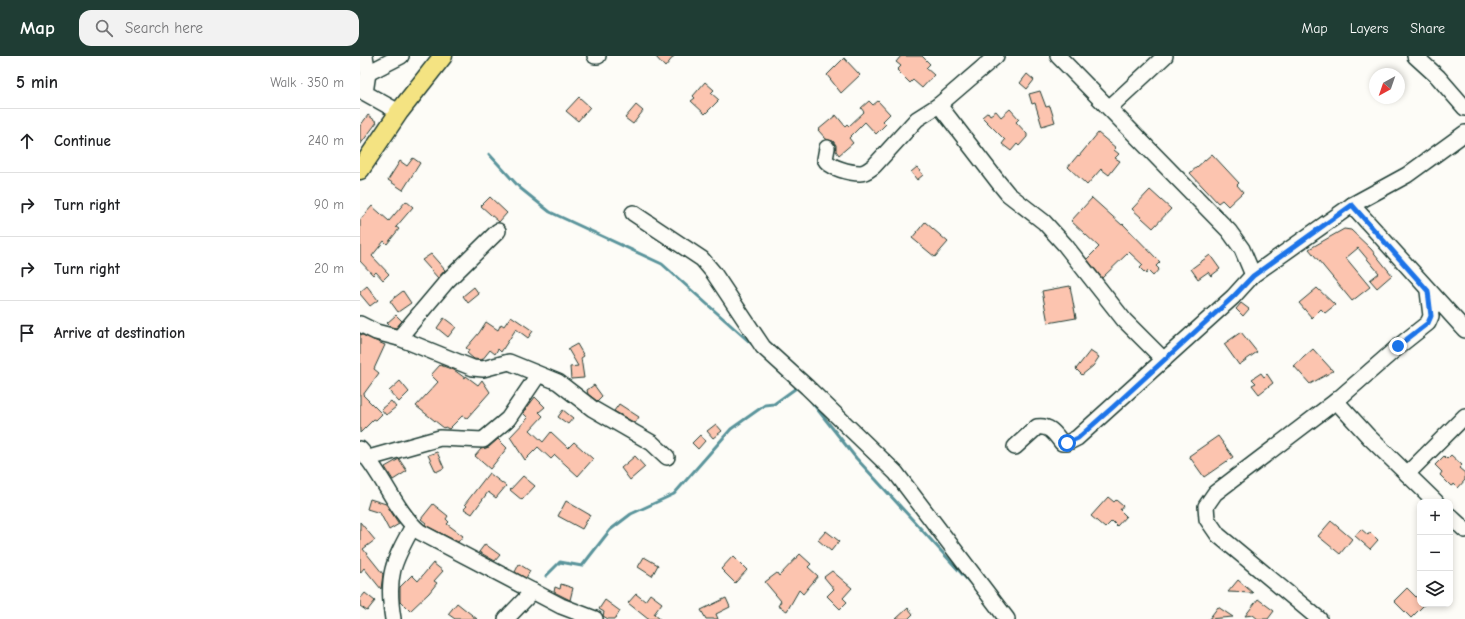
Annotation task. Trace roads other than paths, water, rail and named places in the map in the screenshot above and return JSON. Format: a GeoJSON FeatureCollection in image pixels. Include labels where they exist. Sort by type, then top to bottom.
{"type":"FeatureCollection","features":[{"type":"Feature","properties":{"kind":"main road"},"geometry":{"type":"LineString","coordinates":[[360,170],[399,112],[443,56]]}},
{"type":"Feature","properties":{"kind":"street"},"geometry":{"type":"LineString","coordinates":[[365,56],[368,73],[362,98],[399,112]]}},
{"type":"Feature","properties":{"kind":"street"},"geometry":{"type":"LineString","coordinates":[[368,73],[401,56]]}},
{"type":"Feature","properties":{"kind":"street"},"geometry":{"type":"LineString","coordinates":[[826,148],[825,159],[831,166],[861,173],[866,172],[874,166],[917,119],[939,105],[996,56]]}},
{"type":"Feature","properties":{"kind":"street"},"geometry":{"type":"LineString","coordinates":[[1058,56],[1229,231],[1242,249],[1253,276]]}},
{"type":"Feature","properties":{"kind":"street"},"geometry":{"type":"LineString","coordinates":[[1109,108],[1165,56]]}},
{"type":"Feature","properties":{"kind":"street"},"geometry":{"type":"LineString","coordinates":[[1415,56],[1438,77],[1465,108]]}},
{"type":"Feature","properties":{"kind":"street"},"geometry":{"type":"LineString","coordinates":[[939,105],[1008,194],[1044,222],[1065,245],[1124,320],[1164,360]]}},
{"type":"Feature","properties":{"kind":"street"},"geometry":{"type":"LineString","coordinates":[[1015,447],[1037,427],[1042,426],[1048,427],[1062,443],[1072,441],[1164,360],[1233,297],[1253,276],[1352,205],[1407,175],[1465,133]]}},
{"type":"Feature","properties":{"kind":"street"},"geometry":{"type":"LineString","coordinates":[[1352,205],[1428,291],[1465,330]]}},
{"type":"Feature","properties":{"kind":"street"},"geometry":{"type":"LineString","coordinates":[[633,213],[702,259],[713,272],[763,346],[896,473],[1007,619]]}},
{"type":"Feature","properties":{"kind":"street"},"geometry":{"type":"LineString","coordinates":[[399,338],[447,281],[498,231]]}},
{"type":"Feature","properties":{"kind":"street"},"geometry":{"type":"LineString","coordinates":[[1319,619],[1218,535],[1207,519],[1206,506],[1215,493],[1336,401],[1398,346],[1428,323],[1431,316],[1428,291]]}},
{"type":"Feature","properties":{"kind":"street"},"geometry":{"type":"LineString","coordinates":[[360,324],[376,332],[399,338],[473,368],[483,369],[509,362],[558,382],[593,409],[652,443],[667,457]]}},
{"type":"Feature","properties":{"kind":"street"},"geometry":{"type":"LineString","coordinates":[[538,375],[508,419],[484,440],[440,438],[364,454],[413,526],[449,548],[561,606],[595,619]]}},
{"type":"Feature","properties":{"kind":"street"},"geometry":{"type":"LineString","coordinates":[[1336,401],[1369,437],[1433,499]]}},
{"type":"Feature","properties":{"kind":"street"},"geometry":{"type":"LineString","coordinates":[[1407,474],[1465,416]]}},
{"type":"Feature","properties":{"kind":"street"},"geometry":{"type":"LineString","coordinates":[[1453,519],[1465,530]]}},
{"type":"Feature","properties":{"kind":"street"},"geometry":{"type":"LineString","coordinates":[[393,619],[390,590],[392,569],[396,557],[413,526]]}},
{"type":"Feature","properties":{"kind":"street"},"geometry":{"type":"LineString","coordinates":[[506,619],[533,591]]}},
{"type":"Feature","properties":{"kind":"waterway"},"geometry":{"type":"LineString","coordinates":[[489,154],[520,188],[550,212],[662,264],[753,345]]}},
{"type":"Feature","properties":{"kind":"waterway"},"geometry":{"type":"LineString","coordinates":[[546,576],[560,562],[582,566],[610,530],[631,514],[674,494],[731,429],[765,405],[774,404],[799,386]]}},
{"type":"Feature","properties":{"kind":"waterway"},"geometry":{"type":"LineString","coordinates":[[810,400],[856,458],[974,587]]}}]}
